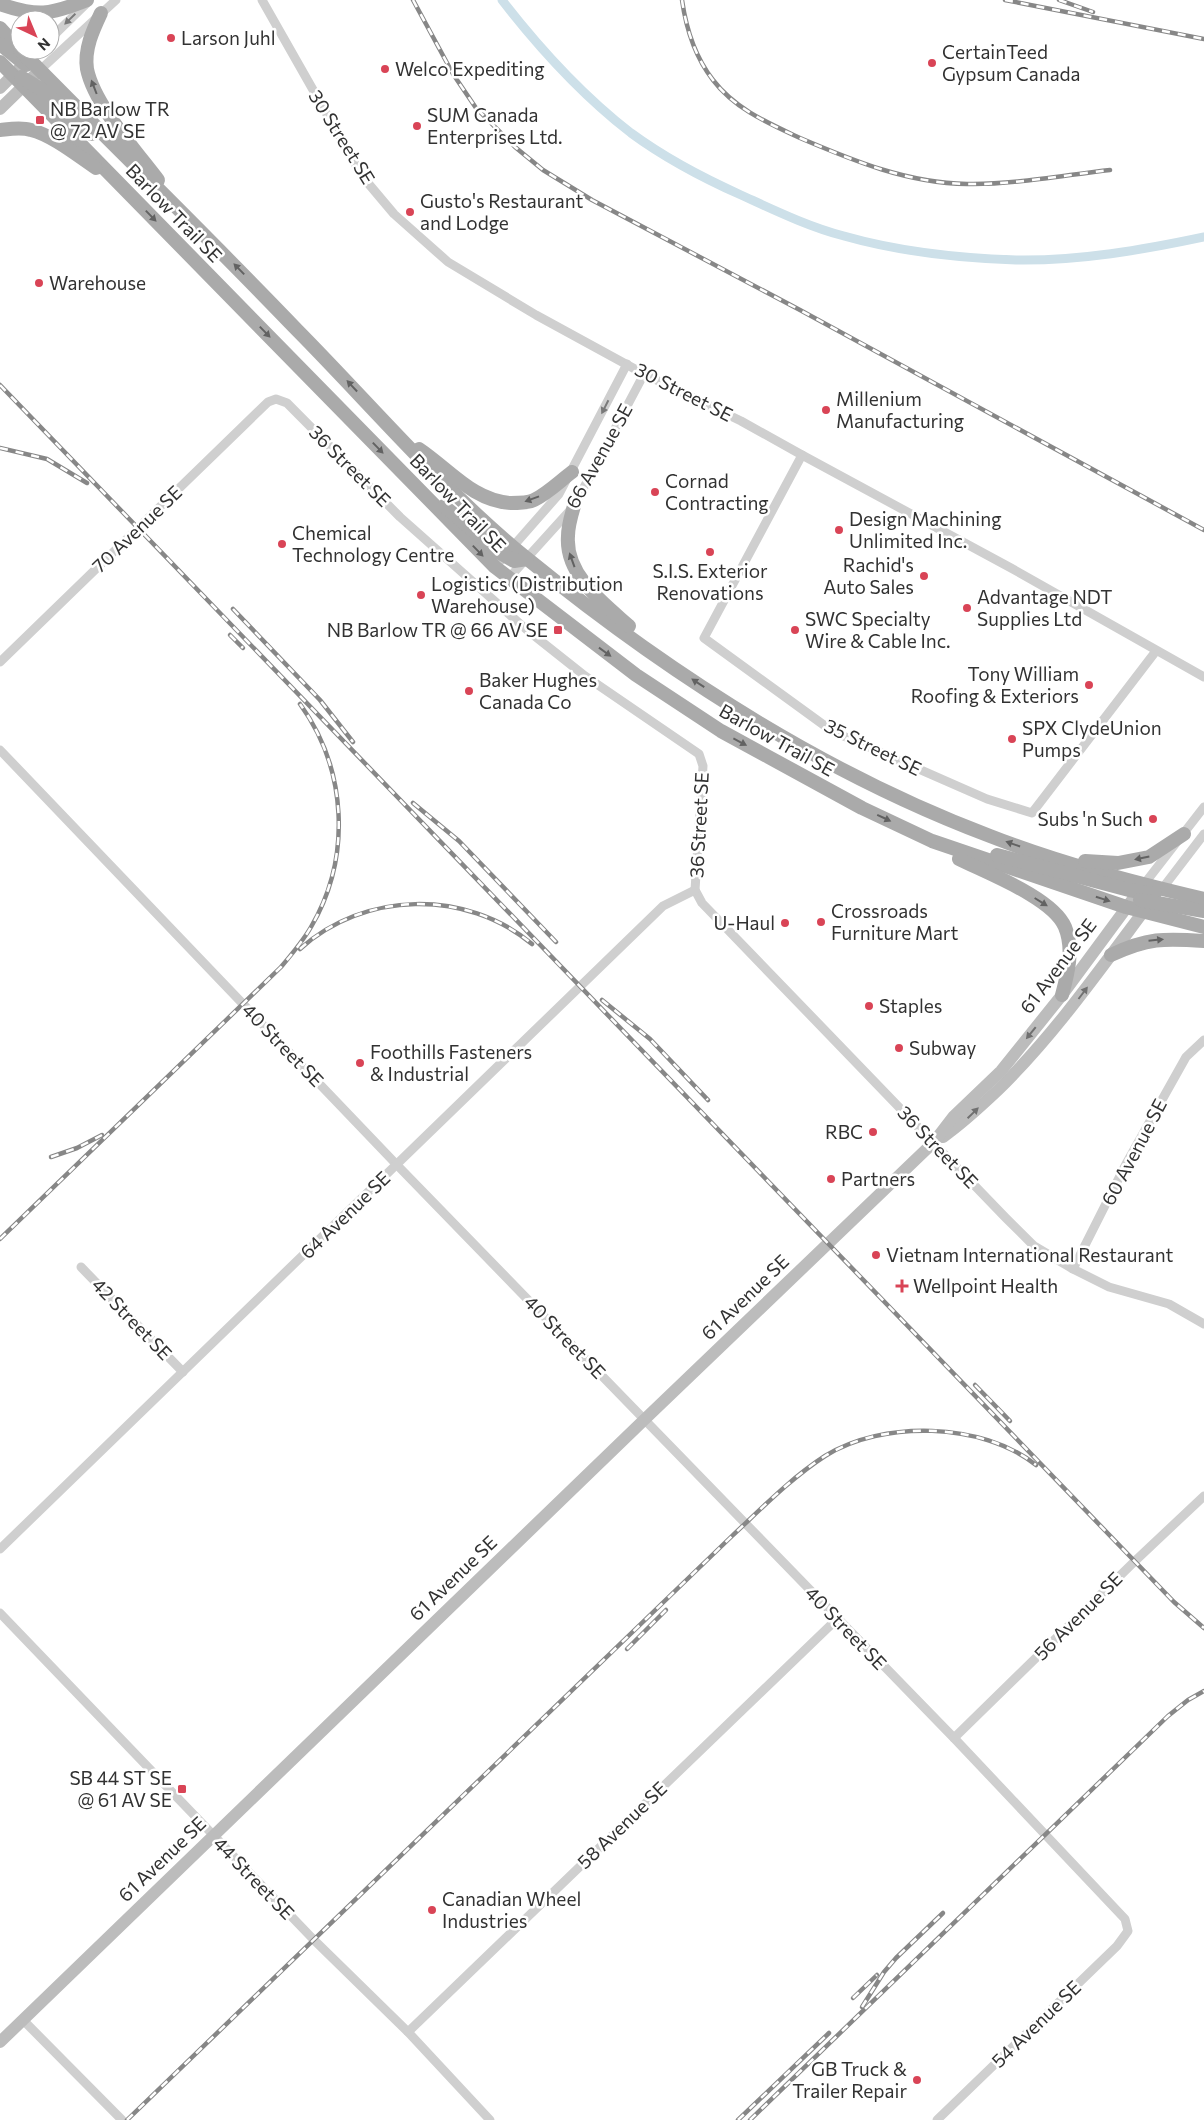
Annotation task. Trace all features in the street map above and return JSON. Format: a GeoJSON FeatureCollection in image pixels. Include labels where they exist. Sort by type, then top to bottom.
{"type":"FeatureCollection","features":[{"type":"Feature","properties":{"kind":"main road"},"geometry":{"type":"LineString","coordinates":[[0,4],[24,13],[44,14],[61,11],[88,0]]}},
{"type":"Feature","properties":{"kind":"main road"},"geometry":{"type":"LineString","coordinates":[[100,12],[90,38],[87,68],[97,94],[182,213]]}},
{"type":"Feature","properties":{"kind":"main road"},"geometry":{"type":"LineString","coordinates":[[0,28],[10,38]]}},
{"type":"Feature","properties":{"kind":"main road"},"geometry":{"type":"LineString","coordinates":[[28,60],[31,69],[40,70]]}},
{"type":"Feature","properties":{"kind":"main road"},"geometry":{"type":"LineString","coordinates":[[0,62],[13,75],[26,84],[41,89],[105,146],[143,174]]}},
{"type":"Feature","properties":{"kind":"main road","name":"Barlow Trail SE"},"geometry":{"type":"LineString","coordinates":[[40,70],[256,286],[432,473],[509,551],[527,559],[662,660],[779,736],[896,796],[980,832],[1059,860],[1142,887],[1162,889],[1204,899]]}},
{"type":"Feature","properties":{"kind":"main road","name":"Barlow Trail SE"},"geometry":{"type":"LineString","coordinates":[[26,84],[117,182],[495,567],[508,579],[636,675],[721,731],[862,808],[938,844],[1126,907],[1148,906],[1204,927]]}},
{"type":"Feature","properties":{"kind":"main road"},"geometry":{"type":"LineString","coordinates":[[0,130],[13,128],[31,130],[47,136],[117,182]]}},
{"type":"Feature","properties":{"kind":"main road"},"geometry":{"type":"LineString","coordinates":[[397,435],[444,467],[464,486],[486,497],[502,502],[533,501],[553,488],[572,472]]}},
{"type":"Feature","properties":{"kind":"main road"},"geometry":{"type":"LineString","coordinates":[[408,478],[509,551]]}},
{"type":"Feature","properties":{"kind":"main road"},"geometry":{"type":"LineString","coordinates":[[574,506],[567,538],[571,561],[579,575],[595,595],[662,660]]}},
{"type":"Feature","properties":{"kind":"main road"},"geometry":{"type":"LineString","coordinates":[[1059,860],[1118,862],[1149,857],[1184,834]]}},
{"type":"Feature","properties":{"kind":"main road"},"geometry":{"type":"LineString","coordinates":[[938,844],[952,855],[1047,905],[1059,919],[1064,926],[1069,943],[1070,965],[1062,995]]}},
{"type":"Feature","properties":{"kind":"main road"},"geometry":{"type":"LineString","coordinates":[[974,856],[996,854],[1142,887]]}},
{"type":"Feature","properties":{"kind":"main road"},"geometry":{"type":"LineString","coordinates":[[1148,906],[1204,911]]}},
{"type":"Feature","properties":{"kind":"main road"},"geometry":{"type":"LineString","coordinates":[[1111,956],[1130,946],[1152,940],[1204,940]]}},
{"type":"Feature","properties":{"kind":"street"},"geometry":{"type":"LineString","coordinates":[[60,29],[88,0]]}},
{"type":"Feature","properties":{"kind":"street"},"geometry":{"type":"LineString","coordinates":[[0,109],[100,12],[116,0]]}},
{"type":"Feature","properties":{"kind":"street","name":"30 Street SE"},"geometry":{"type":"LineString","coordinates":[[262,0],[362,176],[394,214],[448,262],[536,315],[644,374],[741,421],[802,454],[1011,568],[1204,677]]}},
{"type":"Feature","properties":{"kind":"street"},"geometry":{"type":"LineString","coordinates":[[0,88],[13,75],[22,60]]}},
{"type":"Feature","properties":{"kind":"street","name":"66 Avenue SE"},"geometry":{"type":"LineString","coordinates":[[495,567],[559,494],[627,364]]}},
{"type":"Feature","properties":{"kind":"street","name":"66 Avenue SE"},"geometry":{"type":"LineString","coordinates":[[508,579],[574,506],[644,374]]}},
{"type":"Feature","properties":{"kind":"street","name":"70 Avenue SE"},"geometry":{"type":"LineString","coordinates":[[0,662],[268,402],[276,400]]}},
{"type":"Feature","properties":{"kind":"street","name":"36 Street SE"},"geometry":{"type":"LineString","coordinates":[[276,400],[287,403],[400,517],[527,630],[585,676],[699,754],[703,766],[695,890],[702,902],[1034,1246],[1109,1287],[1169,1304],[1204,1324]]}},
{"type":"Feature","properties":{"kind":"street","name":"35 Street SE"},"geometry":{"type":"LineString","coordinates":[[802,454],[704,638],[832,731],[987,799],[1032,813],[1156,651]]}},
{"type":"Feature","properties":{"kind":"street","name":"40 Street SE"},"geometry":{"type":"LineString","coordinates":[[0,750],[397,1165],[954,1738],[1128,1924]]}},
{"type":"Feature","properties":{"kind":"street","name":"61 Avenue SE"},"geometry":{"type":"LineString","coordinates":[[0,2042],[934,1142],[954,1116],[1001,1071],[1062,995],[1126,907],[1204,807]]}},
{"type":"Feature","properties":{"kind":"street","name":"61 Avenue SE"},"geometry":{"type":"LineString","coordinates":[[934,1142],[962,1124],[1024,1064],[1079,999],[1204,834]]}},
{"type":"Feature","properties":{"kind":"street","name":"64 Avenue SE"},"geometry":{"type":"LineString","coordinates":[[0,1549],[664,906],[695,890]]}},
{"type":"Feature","properties":{"kind":"street","name":"60 Avenue SE"},"geometry":{"type":"LineString","coordinates":[[1073,1269],[1126,1164],[1186,1057],[1204,1040]]}},
{"type":"Feature","properties":{"kind":"street","name":"42 Street SE"},"geometry":{"type":"LineString","coordinates":[[81,1267],[182,1372]]}},
{"type":"Feature","properties":{"kind":"street","name":"56 Avenue SE"},"geometry":{"type":"LineString","coordinates":[[954,1738],[1135,1560],[1204,1496]]}},
{"type":"Feature","properties":{"kind":"street","name":"44 Street SE"},"geometry":{"type":"LineString","coordinates":[[0,1613],[314,1940],[408,2032],[490,2120]]}},
{"type":"Feature","properties":{"kind":"street","name":"58 Avenue SE"},"geometry":{"type":"LineString","coordinates":[[408,2032],[837,1618]]}},
{"type":"Feature","properties":{"kind":"street","name":"54 Avenue SE"},"geometry":{"type":"LineString","coordinates":[[937,2120],[1117,1946],[1128,1931],[1128,1924]]}},
{"type":"Feature","properties":{"kind":"street"},"geometry":{"type":"LineString","coordinates":[[23,2020],[122,2120]]}},
{"type":"Feature","properties":{"kind":"waterway"},"geometry":{"type":"LineString","coordinates":[[502,0],[562,71],[631,133],[698,175],[818,228],[865,242],[908,250],[951,256],[1016,260],[1087,257],[1204,237]]}},
{"type":"Feature","properties":{"kind":"railway"},"geometry":{"type":"LineString","coordinates":[[413,0],[453,74],[476,108],[515,147],[543,170],[592,200],[800,310],[1204,530]]}},
{"type":"Feature","properties":{"kind":"railway"},"geometry":{"type":"LineString","coordinates":[[682,0],[686,21],[696,52],[713,80],[731,99],[764,121],[840,155],[902,175],[945,183],[984,184],[1110,170]]}},
{"type":"Feature","properties":{"kind":"railway"},"geometry":{"type":"LineString","coordinates":[[1005,0],[1204,39]]}},
{"type":"Feature","properties":{"kind":"railway"},"geometry":{"type":"LineString","coordinates":[[1059,0],[1093,12]]}},
{"type":"Feature","properties":{"kind":"railway"},"geometry":{"type":"LineString","coordinates":[[0,385],[1174,1602],[1204,1628]]}},
{"type":"Feature","properties":{"kind":"railway"},"geometry":{"type":"LineString","coordinates":[[0,448],[47,459],[87,483]]}},
{"type":"Feature","properties":{"kind":"railway"},"geometry":{"type":"LineString","coordinates":[[233,609],[320,700],[353,742]]}},
{"type":"Feature","properties":{"kind":"railway"},"geometry":{"type":"LineString","coordinates":[[230,635],[243,648]]}},
{"type":"Feature","properties":{"kind":"railway"},"geometry":{"type":"LineString","coordinates":[[0,1239],[281,967],[311,927],[324,900],[333,872],[338,843],[338,814],[335,785],[327,756],[316,729],[300,704]]}},
{"type":"Feature","properties":{"kind":"railway"},"geometry":{"type":"LineString","coordinates":[[413,803],[459,841],[556,942]]}},
{"type":"Feature","properties":{"kind":"railway"},"geometry":{"type":"LineString","coordinates":[[300,949],[326,930],[354,916],[384,907],[415,904],[446,906],[477,913],[506,926],[532,944]]}},
{"type":"Feature","properties":{"kind":"railway"},"geometry":{"type":"LineString","coordinates":[[602,1000],[650,1039],[708,1100]]}},
{"type":"Feature","properties":{"kind":"railway"},"geometry":{"type":"LineString","coordinates":[[51,1157],[77,1148],[102,1135]]}},
{"type":"Feature","properties":{"kind":"railway"},"geometry":{"type":"LineString","coordinates":[[975,1385],[1010,1421]]}},
{"type":"Feature","properties":{"kind":"railway"},"geometry":{"type":"LineString","coordinates":[[127,2120],[732,1536],[777,1494],[812,1465],[849,1444],[875,1436],[903,1432],[932,1431],[961,1434],[988,1440],[1014,1451],[1036,1465]]}},
{"type":"Feature","properties":{"kind":"railway"},"geometry":{"type":"LineString","coordinates":[[627,1649],[666,1610]]}},
{"type":"Feature","properties":{"kind":"railway"},"geometry":{"type":"LineString","coordinates":[[750,2120],[1168,1716],[1188,1700],[1204,1691]]}},
{"type":"Feature","properties":{"kind":"railway"},"geometry":{"type":"LineString","coordinates":[[862,2007],[884,1972],[896,1958],[943,1913]]}},
{"type":"Feature","properties":{"kind":"railway"},"geometry":{"type":"LineString","coordinates":[[853,1998],[877,1975]]}},
{"type":"Feature","properties":{"kind":"railway"},"geometry":{"type":"LineString","coordinates":[[738,2120],[829,2033]]}},
{"type":"Feature","properties":{"kind":"place","name":"Larson Juhl"},"geometry":{"type":"Point","coordinates":[171,38]}},
{"type":"Feature","properties":{"kind":"place","name":"CertainTeed Gypsum Canada"},"geometry":{"type":"Point","coordinates":[932,63]}},
{"type":"Feature","properties":{"kind":"place","name":"Welco Expediting"},"geometry":{"type":"Point","coordinates":[385,69]}},
{"type":"Feature","properties":{"kind":"place","name":"NB Barlow TR @ 72 AV SE"},"geometry":{"type":"Point","coordinates":[40,120]}},
{"type":"Feature","properties":{"kind":"place","name":"SUM Canada Enterprises Ltd."},"geometry":{"type":"Point","coordinates":[417,126]}},
{"type":"Feature","properties":{"kind":"place","name":"Gusto's Restaurant and Lodge"},"geometry":{"type":"Point","coordinates":[410,212]}},
{"type":"Feature","properties":{"kind":"place","name":"Warehouse"},"geometry":{"type":"Point","coordinates":[39,283]}},
{"type":"Feature","properties":{"kind":"place","name":"Millenium Manufacturing"},"geometry":{"type":"Point","coordinates":[826,410]}},
{"type":"Feature","properties":{"kind":"place","name":"Cornad Contracting"},"geometry":{"type":"Point","coordinates":[655,492]}},
{"type":"Feature","properties":{"kind":"place","name":"Design Machining Unlimited Inc."},"geometry":{"type":"Point","coordinates":[839,530]}},
{"type":"Feature","properties":{"kind":"place","name":"Chemical Technology Centre"},"geometry":{"type":"Point","coordinates":[282,544]}},
{"type":"Feature","properties":{"kind":"place","name":"S.I.S. Exterior Renovations"},"geometry":{"type":"Point","coordinates":[710,552]}},
{"type":"Feature","properties":{"kind":"place","name":"Rachid's Auto Sales"},"geometry":{"type":"Point","coordinates":[924,576]}},
{"type":"Feature","properties":{"kind":"place","name":"Logistics (Distribution Warehouse)"},"geometry":{"type":"Point","coordinates":[421,595]}},
{"type":"Feature","properties":{"kind":"place","name":"Advantage NDT Supplies Ltd"},"geometry":{"type":"Point","coordinates":[967,608]}},
{"type":"Feature","properties":{"kind":"place","name":"NB Barlow TR @ 66 AV SE"},"geometry":{"type":"Point","coordinates":[558,630]}},
{"type":"Feature","properties":{"kind":"place","name":"SWC Specialty Wire & Cable Inc."},"geometry":{"type":"Point","coordinates":[795,630]}},
{"type":"Feature","properties":{"kind":"place","name":"Tony William Roofing & Exteriors"},"geometry":{"type":"Point","coordinates":[1089,685]}},
{"type":"Feature","properties":{"kind":"place","name":"Baker Hughes Canada Co"},"geometry":{"type":"Point","coordinates":[469,691]}},
{"type":"Feature","properties":{"kind":"place","name":"SPX ClydeUnion Pumps"},"geometry":{"type":"Point","coordinates":[1012,739]}},
{"type":"Feature","properties":{"kind":"place","name":"Subs 'n Such"},"geometry":{"type":"Point","coordinates":[1153,819]}},
{"type":"Feature","properties":{"kind":"place","name":"Crossroads Furniture Mart"},"geometry":{"type":"Point","coordinates":[821,922]}},
{"type":"Feature","properties":{"kind":"place","name":"U-Haul"},"geometry":{"type":"Point","coordinates":[785,923]}},
{"type":"Feature","properties":{"kind":"place","name":"Staples"},"geometry":{"type":"Point","coordinates":[869,1006]}},
{"type":"Feature","properties":{"kind":"place","name":"Subway"},"geometry":{"type":"Point","coordinates":[899,1048]}},
{"type":"Feature","properties":{"kind":"place","name":"Foothills Fasteners & Industrial"},"geometry":{"type":"Point","coordinates":[360,1063]}},
{"type":"Feature","properties":{"kind":"place","name":"RBC"},"geometry":{"type":"Point","coordinates":[873,1132]}},
{"type":"Feature","properties":{"kind":"place","name":"Partners"},"geometry":{"type":"Point","coordinates":[831,1179]}},
{"type":"Feature","properties":{"kind":"place","name":"Vietnam International Restaurant"},"geometry":{"type":"Point","coordinates":[876,1255]}},
{"type":"Feature","properties":{"kind":"place","name":"Wellpoint Health"},"geometry":{"type":"Point","coordinates":[902,1286]}},
{"type":"Feature","properties":{"kind":"place","name":"SB 44 ST SE @ 61 AV SE"},"geometry":{"type":"Point","coordinates":[182,1789]}},
{"type":"Feature","properties":{"kind":"place","name":"Canadian Wheel Industries"},"geometry":{"type":"Point","coordinates":[432,1910]}},
{"type":"Feature","properties":{"kind":"place","name":"GB Truck & Trailer Repair"},"geometry":{"type":"Point","coordinates":[917,2080]}}]}
